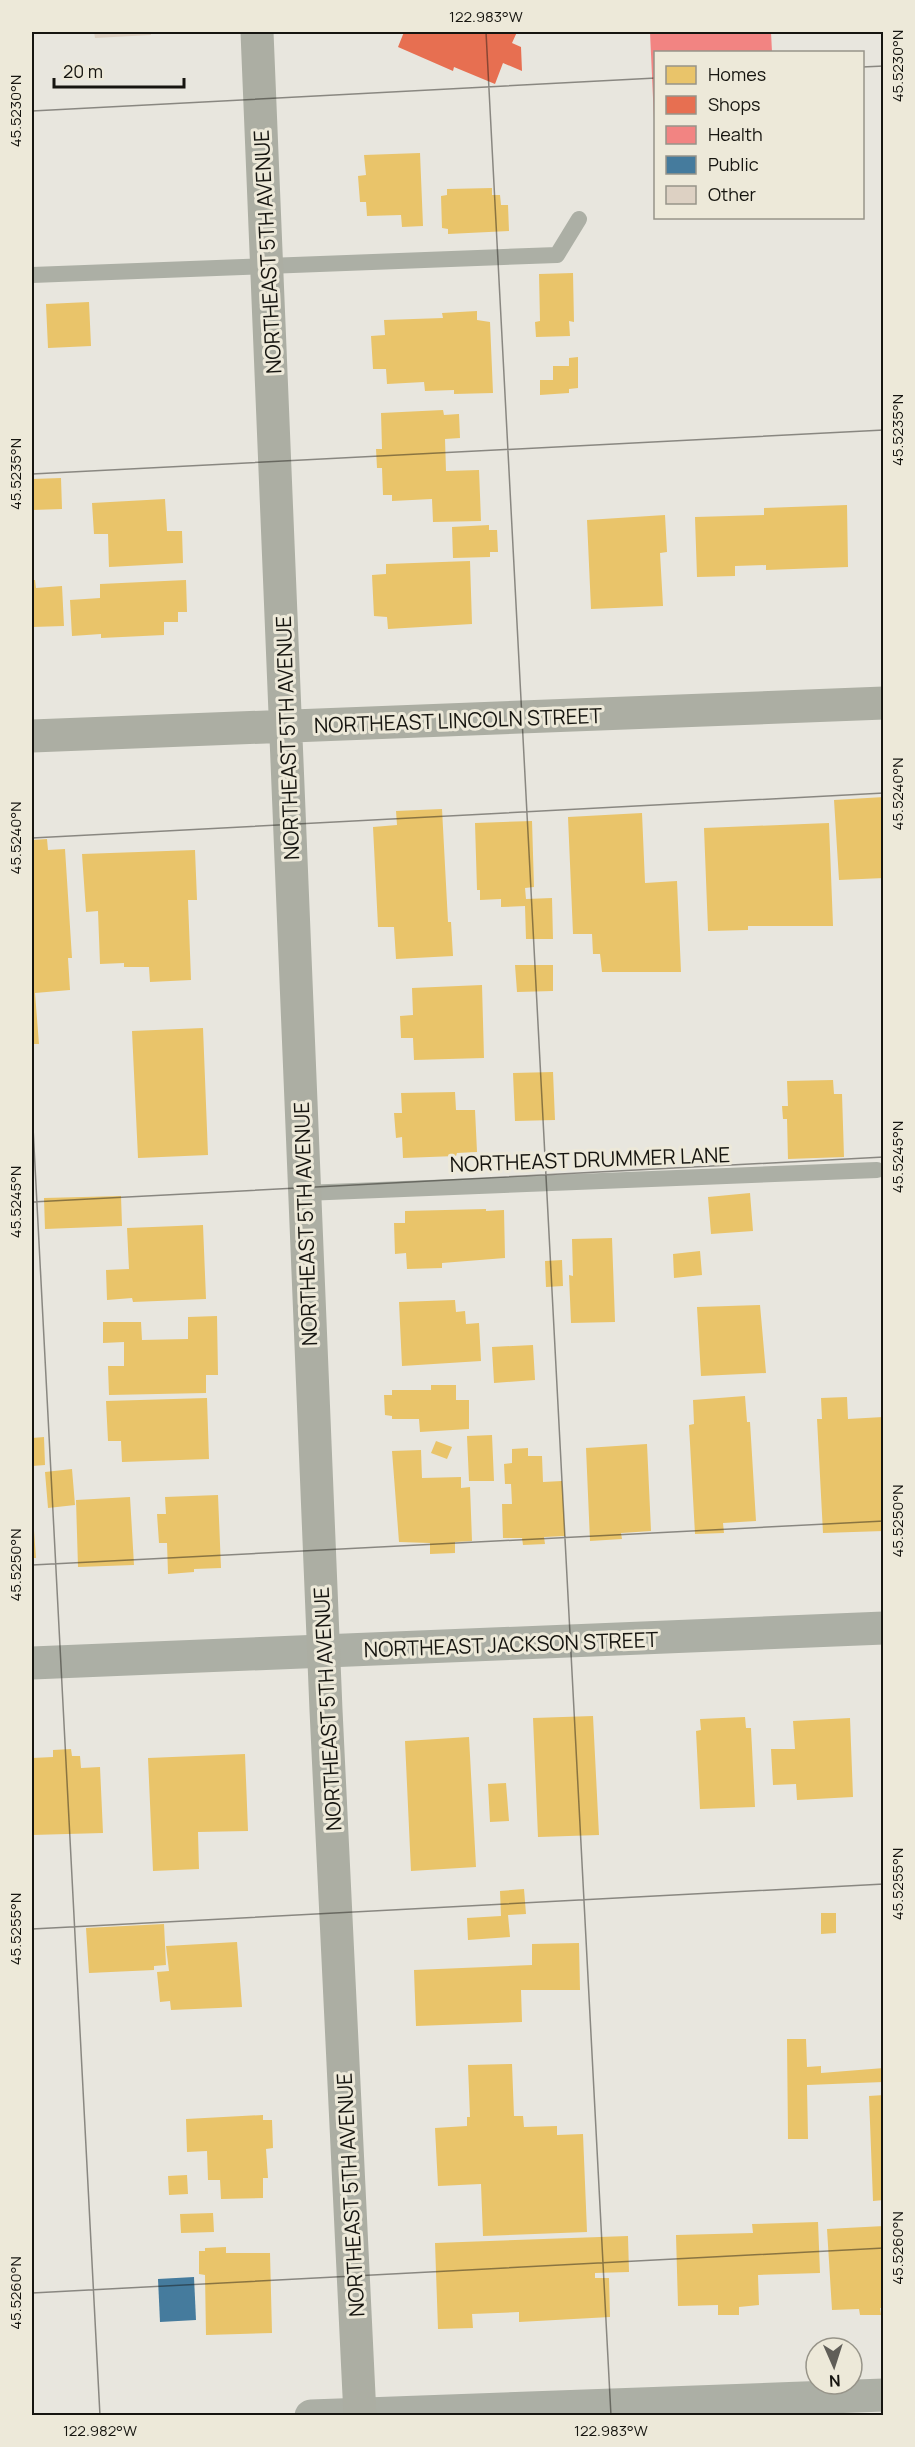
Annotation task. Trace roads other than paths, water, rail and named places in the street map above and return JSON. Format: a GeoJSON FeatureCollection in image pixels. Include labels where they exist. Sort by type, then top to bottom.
{"type":"FeatureCollection","features":[{"type":"Feature","properties":{"kind":"street","name":"NORTHEAST 5TH AVENUE"},"geometry":{"type":"LineString","coordinates":[[256,32],[304,1192],[360,2415]]}},
{"type":"Feature","properties":{"kind":"street","name":"NORTHEAST LINCOLN STREET"},"geometry":{"type":"LineString","coordinates":[[32,735],[884,703]]}},
{"type":"Feature","properties":{"kind":"street","name":"NORTHEAST JACKSON STREET"},"geometry":{"type":"LineString","coordinates":[[32,1663],[884,1628]]}},
{"type":"Feature","properties":{"kind":"street"},"geometry":{"type":"LineString","coordinates":[[311,2415],[884,2395]]}},
{"type":"Feature","properties":{"kind":"lane"},"geometry":{"type":"LineString","coordinates":[[32,275],[267,264],[557,255],[579,219]]}},
{"type":"Feature","properties":{"kind":"lane","name":"NORTHEAST DRUMMER LANE"},"geometry":{"type":"LineString","coordinates":[[304,1192],[877,1170]]}}]}
